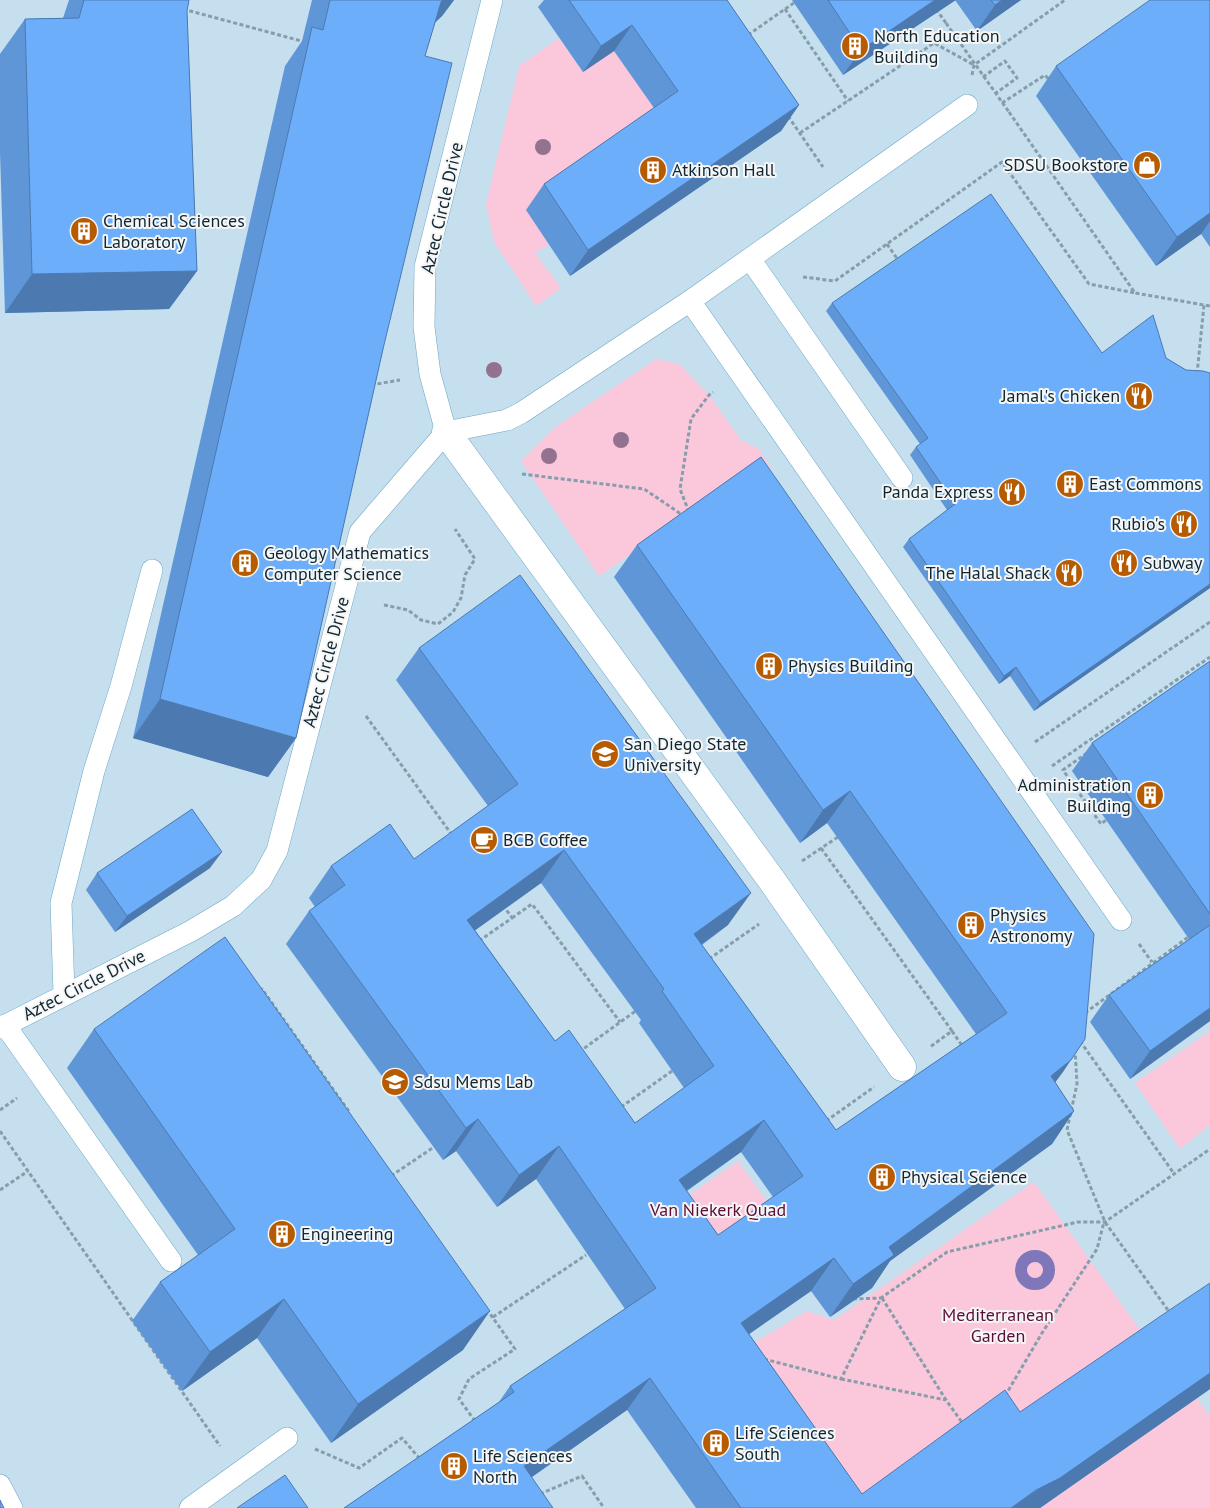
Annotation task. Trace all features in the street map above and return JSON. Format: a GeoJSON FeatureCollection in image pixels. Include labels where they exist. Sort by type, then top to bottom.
{"type":"FeatureCollection","features":[{"type":"Feature","properties":{"kind":"street"},"geometry":{"type":"LineString","coordinates":[[446,432],[788,904],[902,1067]]}},
{"type":"Feature","properties":{"kind":"lane","name":"Aztec Circle Drive"},"geometry":{"type":"LineString","coordinates":[[3,1026],[191,931],[233,906],[261,880],[276,851],[360,532],[446,432],[430,374],[424,327],[426,267],[492,0]]}},
{"type":"Feature","properties":{"kind":"lane"},"geometry":{"type":"LineString","coordinates":[[446,432],[507,420],[690,301],[750,259],[842,194],[969,95]]}},
{"type":"Feature","properties":{"kind":"lane"},"geometry":{"type":"LineString","coordinates":[[750,259],[902,478]]}},
{"type":"Feature","properties":{"kind":"lane"},"geometry":{"type":"LineString","coordinates":[[690,301],[1121,920]]}},
{"type":"Feature","properties":{"kind":"lane"},"geometry":{"type":"LineString","coordinates":[[64,994],[61,903],[94,772],[121,686],[152,570]]}},
{"type":"Feature","properties":{"kind":"lane"},"geometry":{"type":"LineString","coordinates":[[3,1026],[171,1261]]}},
{"type":"Feature","properties":{"kind":"lane"},"geometry":{"type":"LineString","coordinates":[[190,1508],[287,1438]]}},
{"type":"Feature","properties":{"kind":"lane"},"geometry":{"type":"LineString","coordinates":[[0,1485],[12,1508]]}},
{"type":"Feature","properties":{"kind":"path"},"geometry":{"type":"LineString","coordinates":[[745,37],[798,0]]}},
{"type":"Feature","properties":{"kind":"path"},"geometry":{"type":"LineString","coordinates":[[969,95],[974,65],[1065,0]]}},
{"type":"Feature","properties":{"kind":"path"},"geometry":{"type":"LineString","coordinates":[[178,8],[311,43]]}},
{"type":"Feature","properties":{"kind":"path"},"geometry":{"type":"LineString","coordinates":[[935,8],[1135,293]]}},
{"type":"Feature","properties":{"kind":"path"},"geometry":{"type":"LineString","coordinates":[[785,9],[848,101]]}},
{"type":"Feature","properties":{"kind":"path"},"geometry":{"type":"LineString","coordinates":[[800,133],[934,43],[974,65]]}},
{"type":"Feature","properties":{"kind":"path"},"geometry":{"type":"LineString","coordinates":[[969,95],[1005,61],[1017,78],[996,93]]}},
{"type":"Feature","properties":{"kind":"path"},"geometry":{"type":"LineString","coordinates":[[1002,103],[1045,75],[1052,84]]}},
{"type":"Feature","properties":{"kind":"path"},"geometry":{"type":"LineString","coordinates":[[784,111],[842,194]]}},
{"type":"Feature","properties":{"kind":"path"},"geometry":{"type":"LineString","coordinates":[[794,276],[835,281],[1002,162],[1089,284],[1210,306]]}},
{"type":"Feature","properties":{"kind":"path"},"geometry":{"type":"LineString","coordinates":[[887,244],[899,261]]}},
{"type":"Feature","properties":{"kind":"path"},"geometry":{"type":"LineString","coordinates":[[1197,380],[1204,305]]}},
{"type":"Feature","properties":{"kind":"path"},"geometry":{"type":"LineString","coordinates":[[365,386],[430,374]]}},
{"type":"Feature","properties":{"kind":"path"},"geometry":{"type":"LineString","coordinates":[[690,514],[680,489],[691,419],[709,395]]}},
{"type":"Feature","properties":{"kind":"path"},"geometry":{"type":"LineString","coordinates":[[519,473],[644,489],[686,518]]}},
{"type":"Feature","properties":{"kind":"path"},"geometry":{"type":"LineString","coordinates":[[384,605],[408,610],[421,620],[438,624],[453,612],[460,598],[465,575],[476,559],[455,529]]}},
{"type":"Feature","properties":{"kind":"path"},"geometry":{"type":"LineString","coordinates":[[1010,760],[1210,622]]}},
{"type":"Feature","properties":{"kind":"path"},"geometry":{"type":"LineString","coordinates":[[1026,783],[1210,657]]}},
{"type":"Feature","properties":{"kind":"path"},"geometry":{"type":"LineString","coordinates":[[366,716],[454,837]]}},
{"type":"Feature","properties":{"kind":"path"},"geometry":{"type":"LineString","coordinates":[[1088,741],[1092,748]]}},
{"type":"Feature","properties":{"kind":"path"},"geometry":{"type":"LineString","coordinates":[[1089,751],[1063,770],[1088,809],[1101,824],[1106,820]]}},
{"type":"Feature","properties":{"kind":"path"},"geometry":{"type":"LineString","coordinates":[[821,848],[846,832]]}},
{"type":"Feature","properties":{"kind":"path"},"geometry":{"type":"LineString","coordinates":[[500,902],[512,918]]}},
{"type":"Feature","properties":{"kind":"path"},"geometry":{"type":"LineString","coordinates":[[478,942],[532,904],[620,1022]]}},
{"type":"Feature","properties":{"kind":"path"},"geometry":{"type":"LineString","coordinates":[[708,960],[788,904]]}},
{"type":"Feature","properties":{"kind":"path"},"geometry":{"type":"LineString","coordinates":[[1080,1017],[1192,934]]}},
{"type":"Feature","properties":{"kind":"path"},"geometry":{"type":"LineString","coordinates":[[255,995],[262,989],[352,1116]]}},
{"type":"Feature","properties":{"kind":"path"},"geometry":{"type":"LineString","coordinates":[[574,1056],[643,1005]]}},
{"type":"Feature","properties":{"kind":"path"},"geometry":{"type":"LineString","coordinates":[[952,1031],[963,1047]]}},
{"type":"Feature","properties":{"kind":"path"},"geometry":{"type":"LineString","coordinates":[[1067,1130],[1077,1084],[1074,1041]]}},
{"type":"Feature","properties":{"kind":"path"},"geometry":{"type":"LineString","coordinates":[[1080,1041],[1175,1175]]}},
{"type":"Feature","properties":{"kind":"path"},"geometry":{"type":"LineString","coordinates":[[616,1111],[672,1072]]}},
{"type":"Feature","properties":{"kind":"path"},"geometry":{"type":"LineString","coordinates":[[0,1110],[18,1097]]}},
{"type":"Feature","properties":{"kind":"path"},"geometry":{"type":"LineString","coordinates":[[1062,1123],[1067,1130],[1105,1222],[1171,1314]]}},
{"type":"Feature","properties":{"kind":"path"},"geometry":{"type":"LineString","coordinates":[[0,1131],[238,1473]]}},
{"type":"Feature","properties":{"kind":"path"},"geometry":{"type":"LineString","coordinates":[[387,1179],[434,1147]]}},
{"type":"Feature","properties":{"kind":"path"},"geometry":{"type":"LineString","coordinates":[[841,1379],[881,1298],[947,1252],[1078,1222],[1105,1222],[1210,1149]]}},
{"type":"Feature","properties":{"kind":"path"},"geometry":{"type":"LineString","coordinates":[[0,1190],[28,1171]]}},
{"type":"Feature","properties":{"kind":"path"},"geometry":{"type":"LineString","coordinates":[[391,1171],[396,1180]]}},
{"type":"Feature","properties":{"kind":"path"},"geometry":{"type":"LineString","coordinates":[[997,1401],[1005,1396],[1042,1333],[1097,1249],[1105,1222]]}},
{"type":"Feature","properties":{"kind":"path"},"geometry":{"type":"LineString","coordinates":[[493,1317],[586,1255]]}},
{"type":"Feature","properties":{"kind":"path"},"geometry":{"type":"LineString","coordinates":[[853,1299],[881,1298]]}},
{"type":"Feature","properties":{"kind":"path"},"geometry":{"type":"LineString","coordinates":[[881,1298],[946,1400],[966,1426]]}},
{"type":"Feature","properties":{"kind":"path"},"geometry":{"type":"LineString","coordinates":[[480,1427],[459,1399],[469,1379],[515,1349],[487,1309]]}},
{"type":"Feature","properties":{"kind":"path"},"geometry":{"type":"LineString","coordinates":[[756,1357],[841,1379],[946,1400]]}},
{"type":"Feature","properties":{"kind":"path"},"geometry":{"type":"LineString","coordinates":[[467,1426],[475,1420]]}},
{"type":"Feature","properties":{"kind":"path"},"geometry":{"type":"LineString","coordinates":[[287,1438],[359,1468],[402,1438],[420,1459],[428,1453]]}},
{"type":"Feature","properties":{"kind":"path"},"geometry":{"type":"LineString","coordinates":[[532,1497],[582,1476],[604,1508]]}},
{"type":"Feature","properties":{"kind":"shaded area","name":"San Diego State University"},"geometry":{"type":"Polygon","coordinates":[[[0,0],[1210,0],[1210,1508],[0,1508],[0,0]]]}},
{"type":"Feature","properties":{"kind":"green space"},"geometry":{"type":"Polygon","coordinates":[[[559,38],[583,72],[614,51],[675,107],[549,244],[535,253],[561,288],[536,306],[494,242],[486,204],[519,66],[559,38]]]}},
{"type":"Feature","properties":{"kind":"green space"},"geometry":{"type":"Polygon","coordinates":[[[656,359],[679,364],[709,395],[741,440],[759,449],[771,468],[753,480],[745,474],[599,576],[521,461],[557,426],[656,359]]]}},
{"type":"Feature","properties":{"kind":"green space"},"geometry":{"type":"Polygon","coordinates":[[[1210,1031],[1210,1125],[1180,1149],[1135,1083],[1210,1031]]]}},
{"type":"Feature","properties":{"kind":"green space","name":"Van Niekerk Quad"},"geometry":{"type":"Polygon","coordinates":[[[738,1161],[771,1207],[697,1260],[664,1213],[738,1161]]]}},
{"type":"Feature","properties":{"kind":"green space","name":"Mediterranean Garden"},"geometry":{"type":"Polygon","coordinates":[[[1034,1182],[1148,1341],[863,1508],[730,1357],[807,1311],[834,1320],[1034,1182]]]}},
{"type":"Feature","properties":{"kind":"green space"},"geometry":{"type":"Polygon","coordinates":[[[1197,1398],[1210,1417],[1210,1508],[1040,1508],[1197,1398]]]}},
{"type":"Feature","properties":{"kind":"building","name":"Chemical Sciences Laboratory"},"geometry":{"type":"Polygon","coordinates":[[[84,0],[189,0],[187,11],[197,271],[32,274],[25,19],[79,18],[84,0]]]}},
{"type":"Feature","properties":{"kind":"building","name":"Geology Mathematics Computer Science"},"geometry":{"type":"Polygon","coordinates":[[[330,0],[443,0],[425,56],[452,63],[383,349],[296,738],[160,699],[312,27],[323,30],[330,0]]]}},
{"type":"Feature","properties":{"kind":"building","name":"Atkinson Hall"},"geometry":{"type":"Polygon","coordinates":[[[569,0],[727,0],[799,105],[588,250],[544,184],[678,91],[632,25],[601,46],[569,0]]]}},
{"type":"Feature","properties":{"kind":"building"},"geometry":{"type":"Polygon","coordinates":[[[828,0],[935,0],[861,50],[828,0]]]}},
{"type":"Feature","properties":{"kind":"building"},"geometry":{"type":"Polygon","coordinates":[[[991,0],[1002,0],[995,5],[991,0]]]}},
{"type":"Feature","properties":{"kind":"building","name":"SDSU Bookstore"},"geometry":{"type":"Polygon","coordinates":[[[1150,0],[1210,0],[1210,213],[1177,237],[1056,66],[1150,0]]]}},
{"type":"Feature","properties":{"kind":"building","name":"East Commons"},"geometry":{"type":"Polygon","coordinates":[[[991,194],[1102,353],[1153,315],[1166,358],[1186,370],[1210,373],[1210,584],[1040,703],[1016,667],[1004,676],[909,539],[955,504],[916,447],[928,438],[832,303],[991,194]]]}},
{"type":"Feature","properties":{"kind":"building"},"geometry":{"type":"Polygon","coordinates":[[[761,457],[1094,934],[1085,1039],[1071,1060],[1051,1076],[1074,1111],[889,1247],[894,1255],[853,1284],[834,1258],[741,1323],[862,1494],[1005,1390],[1020,1412],[1210,1283],[1210,1373],[1060,1478],[1036,1490],[1011,1508],[741,1508],[650,1378],[524,1466],[553,1508],[344,1508],[514,1392],[510,1386],[656,1288],[559,1146],[519,1175],[478,1119],[466,1128],[309,911],[345,885],[331,866],[390,824],[414,859],[518,784],[419,648],[520,575],[751,893],[694,934],[836,1130],[1007,1013],[850,791],[823,810],[637,545],[761,457]],[[564,850],[467,920],[555,1041],[569,1030],[635,1123],[714,1066],[662,991],[664,989],[564,850]],[[764,1120],[679,1180],[718,1235],[803,1176],[764,1120]]]}},
{"type":"Feature","properties":{"kind":"building","name":"Administration Building"},"geometry":{"type":"Polygon","coordinates":[[[1210,661],[1210,914],[1092,743],[1210,661]]]}},
{"type":"Feature","properties":{"kind":"building"},"geometry":{"type":"Polygon","coordinates":[[[192,809],[222,852],[127,916],[97,873],[192,809]]]}},
{"type":"Feature","properties":{"kind":"building"},"geometry":{"type":"Polygon","coordinates":[[[1210,925],[1210,1008],[1150,1051],[1109,995],[1210,925]]]}},
{"type":"Feature","properties":{"kind":"building","name":"Engineering"},"geometry":{"type":"Polygon","coordinates":[[[225,937],[490,1311],[358,1404],[284,1299],[210,1352],[160,1282],[235,1229],[94,1029],[225,937]]]}},
{"type":"Feature","properties":{"kind":"building"},"geometry":{"type":"Polygon","coordinates":[[[285,1475],[308,1508],[237,1508],[285,1475]]]}},
{"type":"Feature","properties":{"kind":"building"},"geometry":{"type":"Polygon","coordinates":[[[0,1500],[4,1508],[0,1508],[0,1500]]]}},
{"type":"Feature","properties":{"kind":"waterway"},"geometry":{"type":"LineString","coordinates":[[1035,1256],[1045,1260],[1049,1270],[1045,1280],[1035,1284],[1025,1280],[1021,1270],[1025,1260],[1035,1256]]}},
{"type":"Feature","properties":{"kind":"place","name":"North Education Building"},"geometry":{"type":"Point","coordinates":[855,46]}},
{"type":"Feature","properties":{"kind":"place","name":"SDSU Bookstore"},"geometry":{"type":"Point","coordinates":[1147,165]}},
{"type":"Feature","properties":{"kind":"place","name":"Atkinson Hall"},"geometry":{"type":"Point","coordinates":[653,170]}},
{"type":"Feature","properties":{"kind":"place","name":"Chemical Sciences Laboratory"},"geometry":{"type":"Point","coordinates":[84,231]}},
{"type":"Feature","properties":{"kind":"place","name":"Jamal's Chicken"},"geometry":{"type":"Point","coordinates":[1139,396]}},
{"type":"Feature","properties":{"kind":"place","name":"East Commons"},"geometry":{"type":"Point","coordinates":[1070,484]}},
{"type":"Feature","properties":{"kind":"place","name":"Panda Express"},"geometry":{"type":"Point","coordinates":[1012,492]}},
{"type":"Feature","properties":{"kind":"place","name":"Rubio's"},"geometry":{"type":"Point","coordinates":[1184,524]}},
{"type":"Feature","properties":{"kind":"place","name":"Geology Mathematics Computer Science"},"geometry":{"type":"Point","coordinates":[245,563]}},
{"type":"Feature","properties":{"kind":"place","name":"Subway"},"geometry":{"type":"Point","coordinates":[1124,563]}},
{"type":"Feature","properties":{"kind":"place","name":"The Halal Shack"},"geometry":{"type":"Point","coordinates":[1069,573]}},
{"type":"Feature","properties":{"kind":"place","name":"Physics Building"},"geometry":{"type":"Point","coordinates":[769,666]}},
{"type":"Feature","properties":{"kind":"place","name":"San Diego State University"},"geometry":{"type":"Point","coordinates":[605,754]}},
{"type":"Feature","properties":{"kind":"place","name":"Administration Building"},"geometry":{"type":"Point","coordinates":[1150,795]}},
{"type":"Feature","properties":{"kind":"place","name":"BCB Coffee"},"geometry":{"type":"Point","coordinates":[484,840]}},
{"type":"Feature","properties":{"kind":"place","name":"Physics Astronomy"},"geometry":{"type":"Point","coordinates":[971,925]}},
{"type":"Feature","properties":{"kind":"place","name":"Sdsu Mems Lab"},"geometry":{"type":"Point","coordinates":[395,1082]}},
{"type":"Feature","properties":{"kind":"place","name":"Physical Science"},"geometry":{"type":"Point","coordinates":[882,1177]}},
{"type":"Feature","properties":{"kind":"place","name":"Engineering"},"geometry":{"type":"Point","coordinates":[282,1234]}},
{"type":"Feature","properties":{"kind":"place","name":"Life Sciences South"},"geometry":{"type":"Point","coordinates":[716,1443]}},
{"type":"Feature","properties":{"kind":"place","name":"Life Sciences North"},"geometry":{"type":"Point","coordinates":[454,1466]}}]}
